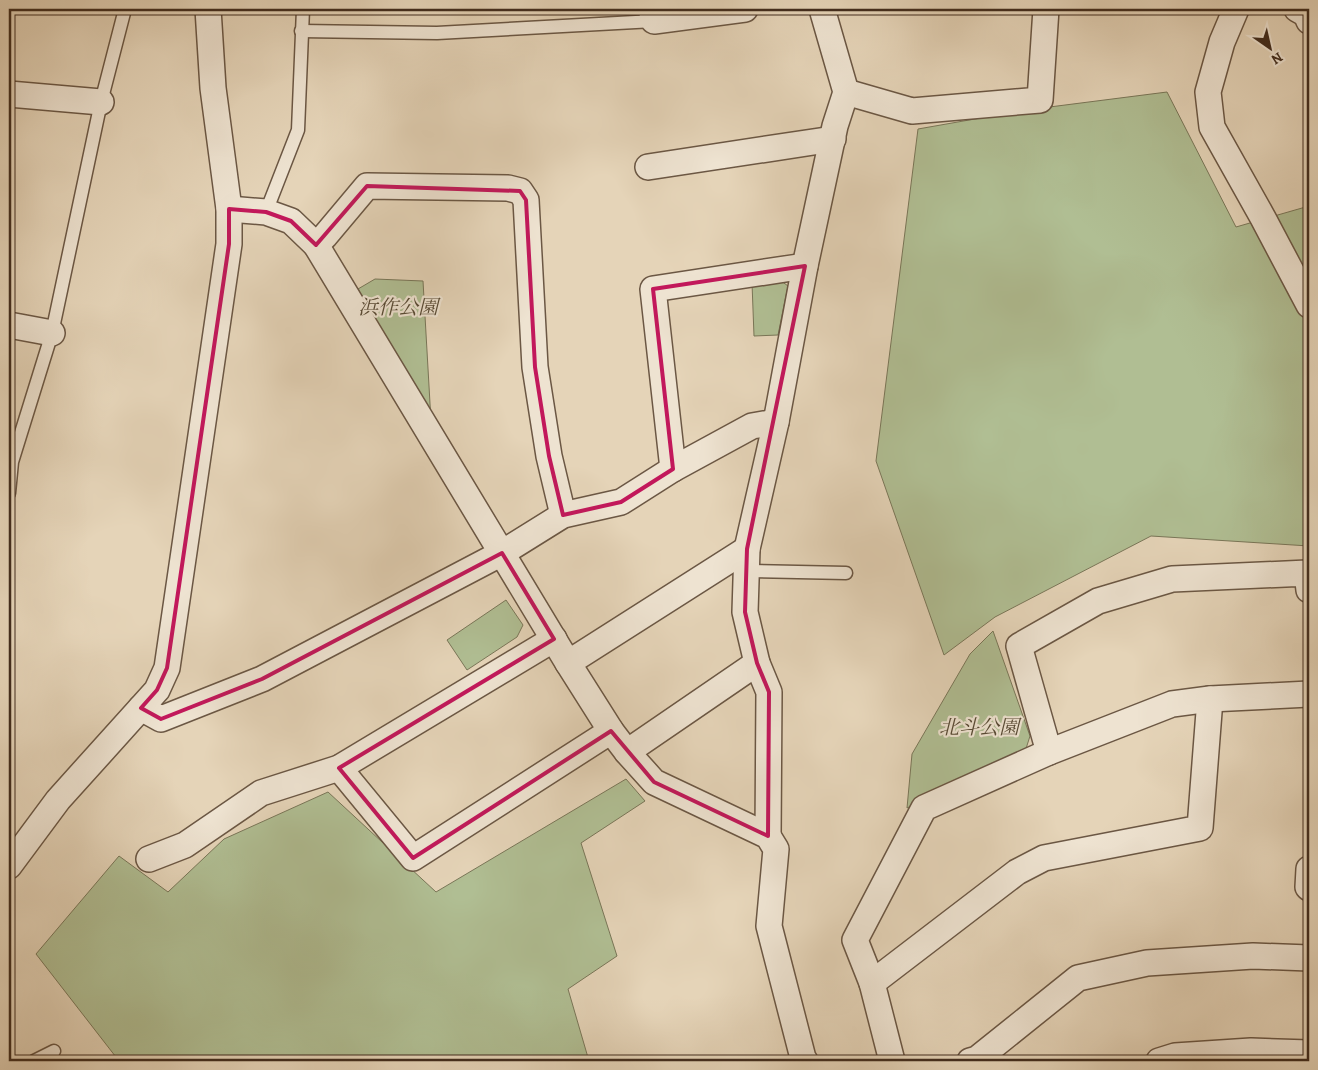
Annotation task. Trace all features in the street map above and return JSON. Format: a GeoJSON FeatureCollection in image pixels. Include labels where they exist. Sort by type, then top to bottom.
{"type":"FeatureCollection","features":[{"type":"Feature","properties":{"kind":"street"},"geometry":{"type":"LineString","coordinates":[[9,866],[58,800],[157,690],[167,668],[229,244],[229,209],[214,88],[208,9]]}},
{"type":"Feature","properties":{"kind":"street"},"geometry":{"type":"LineString","coordinates":[[653,15],[745,9]]}},
{"type":"Feature","properties":{"kind":"street"},"geometry":{"type":"LineString","coordinates":[[806,1061],[803,1058],[769,926],[776,849],[768,836],[769,692],[757,663],[745,612],[747,560],[776,422],[805,266],[832,139],[846,92],[822,9]]}},
{"type":"Feature","properties":{"kind":"street"},"geometry":{"type":"LineString","coordinates":[[846,92],[912,111],[1040,100],[1046,9]]}},
{"type":"Feature","properties":{"kind":"street"},"geometry":{"type":"LineString","coordinates":[[1236,9],[1222,42],[1208,92],[1212,127],[1309,305]]}},
{"type":"Feature","properties":{"kind":"street"},"geometry":{"type":"LineString","coordinates":[[1297,9],[1306,14],[1309,21]]}},
{"type":"Feature","properties":{"kind":"street"},"geometry":{"type":"LineString","coordinates":[[9,94],[101,102]]}},
{"type":"Feature","properties":{"kind":"street"},"geometry":{"type":"LineString","coordinates":[[648,167],[832,139]]}},
{"type":"Feature","properties":{"kind":"street"},"geometry":{"type":"LineString","coordinates":[[316,245],[367,186],[508,188],[520,191],[526,200],[535,367],[549,456],[563,515]]}},
{"type":"Feature","properties":{"kind":"street"},"geometry":{"type":"LineString","coordinates":[[229,209],[266,212],[291,221],[316,245],[568,663],[610,731],[627,752],[654,782],[768,836]]}},
{"type":"Feature","properties":{"kind":"street"},"geometry":{"type":"LineString","coordinates":[[673,468],[653,289],[805,266]]}},
{"type":"Feature","properties":{"kind":"street"},"geometry":{"type":"LineString","coordinates":[[9,325],[52,333]]}},
{"type":"Feature","properties":{"kind":"street"},"geometry":{"type":"LineString","coordinates":[[141,708],[161,719],[262,679],[502,553],[563,515],[621,502],[673,468],[752,426],[776,422]]}},
{"type":"Feature","properties":{"kind":"street"},"geometry":{"type":"LineString","coordinates":[[568,663],[747,560]]}},
{"type":"Feature","properties":{"kind":"street"},"geometry":{"type":"LineString","coordinates":[[1050,752],[1019,646],[1098,601],[1172,579],[1307,573],[1309,590]]}},
{"type":"Feature","properties":{"kind":"street"},"geometry":{"type":"LineString","coordinates":[[149,859],[185,845],[261,793],[339,768],[554,639]]}},
{"type":"Feature","properties":{"kind":"street"},"geometry":{"type":"LineString","coordinates":[[627,752],[757,663]]}},
{"type":"Feature","properties":{"kind":"street"},"geometry":{"type":"LineString","coordinates":[[892,1061],[872,984],[855,940],[924,808],[1050,752],[1172,704],[1210,699],[1309,694]]}},
{"type":"Feature","properties":{"kind":"street"},"geometry":{"type":"LineString","coordinates":[[872,984],[1017,872],[1044,858],[1200,828],[1210,699]]}},
{"type":"Feature","properties":{"kind":"street"},"geometry":{"type":"LineString","coordinates":[[339,768],[413,858],[610,731]]}},
{"type":"Feature","properties":{"kind":"street"},"geometry":{"type":"LineString","coordinates":[[1309,869],[1309,888]]}},
{"type":"Feature","properties":{"kind":"street"},"geometry":{"type":"LineString","coordinates":[[970,1061],[977,1059],[1078,978],[1147,963],[1253,956],[1309,958]]}},
{"type":"Feature","properties":{"kind":"street"},"geometry":{"type":"LineString","coordinates":[[1159,1061],[1175,1056],[1251,1056],[1309,1053]]}},
{"type":"Feature","properties":{"kind":"lane"},"geometry":{"type":"LineString","coordinates":[[9,493],[10,462],[52,333],[101,102],[125,9]]}},
{"type":"Feature","properties":{"kind":"lane"},"geometry":{"type":"LineString","coordinates":[[266,212],[298,130],[303,9]]}},
{"type":"Feature","properties":{"kind":"lane"},"geometry":{"type":"LineString","coordinates":[[301,31],[436,33],[653,15]]}},
{"type":"Feature","properties":{"kind":"lane"},"geometry":{"type":"LineString","coordinates":[[747,560],[846,573]]}},
{"type":"Feature","properties":{"kind":"lane"},"geometry":{"type":"LineString","coordinates":[[34,1061],[54,1051]]}},
{"type":"Feature","properties":{"kind":"highlighted area"},"geometry":{"type":"Polygon","coordinates":[[[367,186],[520,191],[526,200],[535,367],[549,456],[563,515],[621,502],[673,469],[653,289],[805,266],[747,549],[745,612],[757,663],[769,692],[768,836],[654,782],[611,731],[413,858],[339,768],[554,639],[502,553],[262,679],[161,719],[141,708],[157,690],[167,668],[229,244],[229,209],[266,212],[291,221],[316,245],[367,186]]]}},
{"type":"Feature","properties":{"kind":"green space"},"geometry":{"type":"Polygon","coordinates":[[[1167,92],[1236,227],[1309,206],[1309,546],[1151,536],[995,617],[944,655],[876,461],[918,129],[1026,110],[1167,92]]]}},
{"type":"Feature","properties":{"kind":"green space","name":"浜作公園"},"geometry":{"type":"Polygon","coordinates":[[[375,279],[423,281],[431,421],[358,289],[375,279]]]}},
{"type":"Feature","properties":{"kind":"green space"},"geometry":{"type":"Polygon","coordinates":[[[780,280],[788,286],[778,335],[754,336],[752,283],[780,280]]]}},
{"type":"Feature","properties":{"kind":"green space"},"geometry":{"type":"Polygon","coordinates":[[[506,600],[523,625],[517,637],[467,670],[447,640],[506,600]]]}},
{"type":"Feature","properties":{"kind":"green space","name":"北斗公園"},"geometry":{"type":"Polygon","coordinates":[[[993,631],[1030,736],[1024,755],[907,808],[912,754],[970,654],[993,631]]]}},
{"type":"Feature","properties":{"kind":"green space"},"geometry":{"type":"Polygon","coordinates":[[[626,779],[645,801],[581,843],[617,956],[568,989],[589,1061],[119,1061],[36,954],[119,856],[168,892],[224,839],[328,792],[436,892],[626,779]]]}}]}
